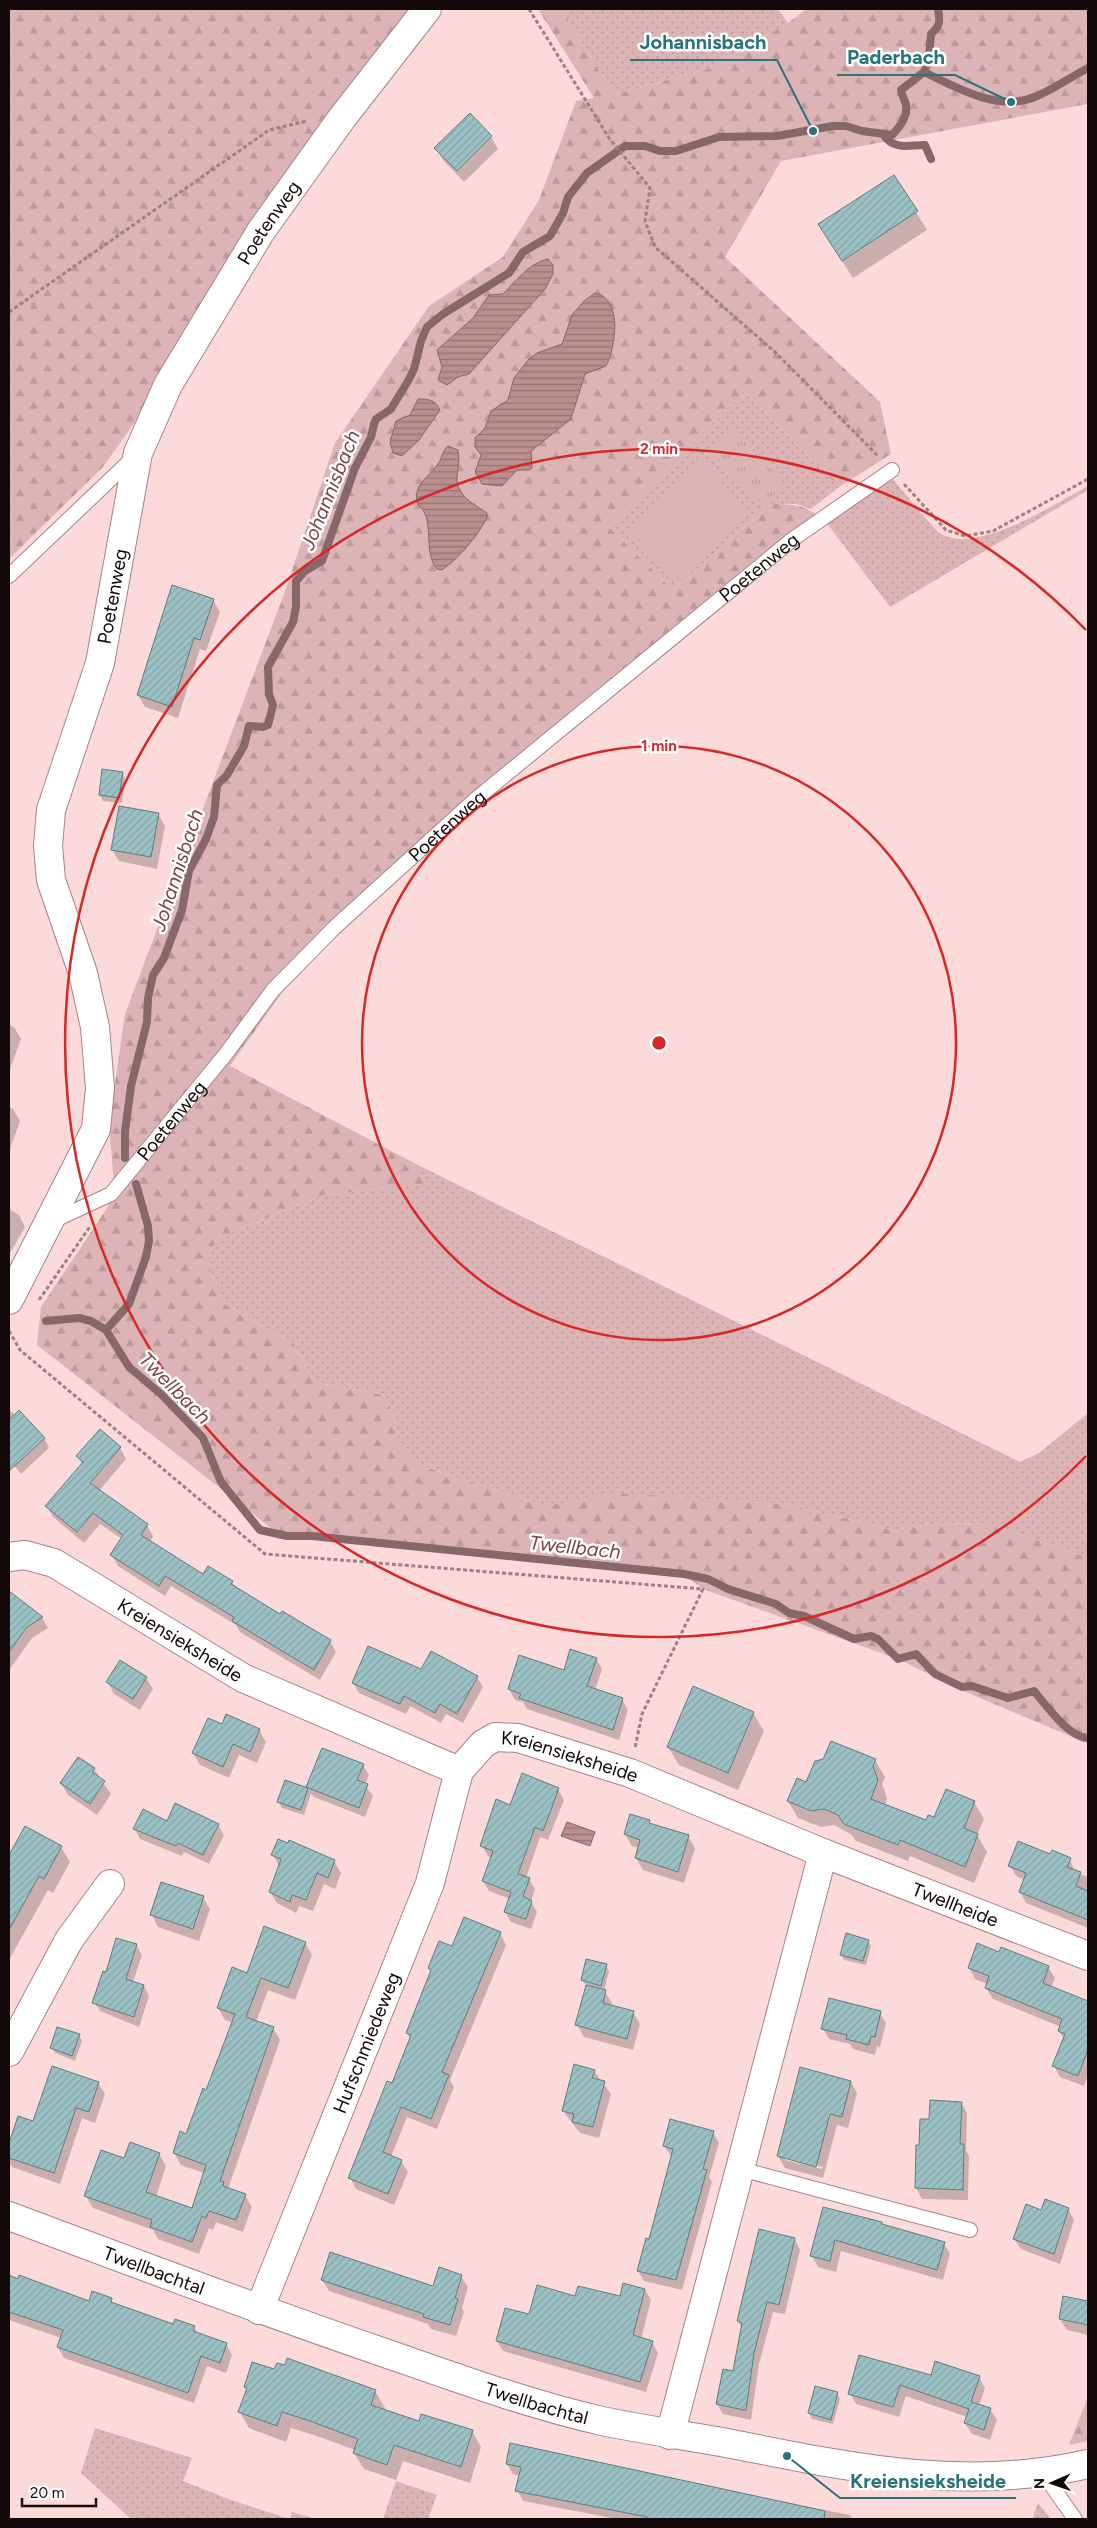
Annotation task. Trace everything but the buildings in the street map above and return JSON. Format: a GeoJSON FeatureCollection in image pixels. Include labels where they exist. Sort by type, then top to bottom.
{"type":"FeatureCollection","features":[{"type":"Feature","properties":{"kind":"street","name":"Poetenweg"},"geometry":{"type":"LineString","coordinates":[[21,1301],[48,1223],[96,1129],[100,1088],[95,1027],[83,973],[51,880],[48,846],[51,810],[100,663],[138,453],[168,385],[261,231],[342,118],[427,9]]}},
{"type":"Feature","properties":{"kind":"street","name":"Kreiensieksheide"},"geometry":{"type":"LineString","coordinates":[[9,1557],[25,1555],[54,1563],[243,1678],[459,1771],[483,1744],[495,1737],[518,1738],[630,1773],[823,1853]]}},
{"type":"Feature","properties":{"kind":"street","name":"Hufschmiedeweg"},"geometry":{"type":"LineString","coordinates":[[260,2310],[430,1883],[459,1771]]}},
{"type":"Feature","properties":{"kind":"street","name":"Twellheide"},"geometry":{"type":"LineString","coordinates":[[823,1853],[1088,1956]]}},
{"type":"Feature","properties":{"kind":"street"},"geometry":{"type":"LineString","coordinates":[[670,2435],[823,1853]]}},
{"type":"Feature","properties":{"kind":"street"},"geometry":{"type":"LineString","coordinates":[[9,2052],[69,1940],[110,1884]]}},
{"type":"Feature","properties":{"kind":"street","name":"Twellbachtal"},"geometry":{"type":"LineString","coordinates":[[9,2216],[260,2310],[529,2402],[593,2419],[670,2435],[885,2472],[941,2477],[1042,2472],[1088,2464]]}},
{"type":"Feature","properties":{"kind":"lane","name":"Poetenweg"},"geometry":{"type":"LineString","coordinates":[[9,576],[138,453]]}},
{"type":"Feature","properties":{"kind":"lane","name":"Poetenweg"},"geometry":{"type":"LineString","coordinates":[[48,1223],[111,1194],[225,1055],[273,990],[342,921],[476,799],[793,539],[892,470]]}},
{"type":"Feature","properties":{"kind":"lane"},"geometry":{"type":"LineString","coordinates":[[740,2169],[970,2230]]}},
{"type":"Feature","properties":{"kind":"lane"},"geometry":{"type":"LineString","coordinates":[[1042,2472],[1075,2519]]}},
{"type":"Feature","properties":{"kind":"path"},"geometry":{"type":"LineString","coordinates":[[529,9],[609,138],[650,188],[645,221],[655,247],[776,353],[892,470],[946,530],[965,536],[993,531],[1088,478]]}},
{"type":"Feature","properties":{"kind":"path"},"geometry":{"type":"LineString","coordinates":[[9,312],[269,130],[304,121],[342,118]]}},
{"type":"Feature","properties":{"kind":"path"},"geometry":{"type":"LineString","coordinates":[[21,1301],[42,1299],[111,1194]]}},
{"type":"Feature","properties":{"kind":"path"},"geometry":{"type":"LineString","coordinates":[[9,1331],[20,1350],[265,1554],[703,1589],[642,1714],[630,1773]]}},
{"type":"Feature","properties":{"kind":"green space"},"geometry":{"type":"Polygon","coordinates":[[[9,9],[411,9],[145,408],[103,467],[9,559],[9,9]]]}},
{"type":"Feature","properties":{"kind":"green space"},"geometry":{"type":"Polygon","coordinates":[[[538,9],[561,9],[614,95],[707,69],[788,23],[806,9],[1088,9],[1088,104],[781,161],[725,257],[880,402],[891,454],[839,487],[744,391],[609,527],[673,590],[771,504],[788,504],[801,507],[813,512],[826,522],[482,804],[339,934],[284,990],[230,1066],[418,1165],[423,1184],[323,1195],[216,1239],[207,1260],[223,1303],[295,1345],[314,1382],[384,1395],[393,1413],[398,1442],[422,1466],[544,1506],[616,1493],[785,1504],[893,1530],[930,1524],[988,1523],[1088,1558],[1088,1741],[1084,1742],[961,1690],[898,1659],[703,1589],[684,1574],[314,1538],[285,1539],[37,1345],[41,1307],[115,1196],[109,1125],[125,1014],[283,597],[335,443],[429,306],[503,257],[539,200],[576,101],[594,98],[538,9]]]}},
{"type":"Feature","properties":{"kind":"green space"},"geometry":{"type":"Polygon","coordinates":[[[561,9],[778,9],[788,23],[707,69],[614,95],[561,9]]]}},
{"type":"Feature","properties":{"kind":"green space"},"geometry":{"type":"Polygon","coordinates":[[[744,391],[839,487],[811,509],[796,504],[771,504],[673,590],[609,527],[744,391]]]}},
{"type":"Feature","properties":{"kind":"green space"},"geometry":{"type":"Polygon","coordinates":[[[735,428],[786,484],[760,508],[709,452],[735,428]]]}},
{"type":"Feature","properties":{"kind":"green space"},"geometry":{"type":"Polygon","coordinates":[[[702,460],[750,513],[673,582],[626,530],[702,460]]]}},
{"type":"Feature","properties":{"kind":"green space"},"geometry":{"type":"Polygon","coordinates":[[[891,477],[936,530],[941,534],[957,539],[975,538],[995,533],[1036,515],[1088,486],[1088,490],[890,607],[826,522],[891,477]]]}},
{"type":"Feature","properties":{"kind":"green space"},"geometry":{"type":"Polygon","coordinates":[[[418,1165],[1020,1462],[1039,1453],[1088,1413],[1088,1558],[988,1523],[930,1524],[893,1530],[785,1504],[616,1494],[544,1506],[422,1466],[398,1442],[393,1413],[384,1395],[314,1382],[295,1345],[223,1303],[207,1260],[216,1239],[323,1195],[422,1184],[418,1165]]]}},
{"type":"Feature","properties":{"kind":"green space"},"geometry":{"type":"Polygon","coordinates":[[[1088,2397],[1088,2441],[1069,2445],[1088,2397]]]}},
{"type":"Feature","properties":{"kind":"green space"},"geometry":{"type":"Polygon","coordinates":[[[95,2428],[192,2458],[183,2481],[231,2500],[290,2519],[131,2519],[81,2473],[95,2428]]]}},
{"type":"Feature","properties":{"kind":"green space"},"geometry":{"type":"Polygon","coordinates":[[[396,2481],[437,2495],[428,2519],[383,2519],[396,2481]]]}},
{"type":"Feature","properties":{"kind":"green space"},"geometry":{"type":"Polygon","coordinates":[[[1038,2503],[1051,2519],[1032,2519],[1038,2503]]]}},
{"type":"Feature","properties":{"kind":"green space"},"geometry":{"type":"Polygon","coordinates":[[[292,2512],[316,2519],[290,2519],[292,2512]]]}},
{"type":"Feature","properties":{"kind":"shaded area"},"geometry":{"type":"Polygon","coordinates":[[[548,259],[553,265],[553,274],[545,289],[469,374],[458,377],[447,385],[438,380],[442,367],[437,350],[473,318],[489,295],[503,294],[529,268],[548,259]]]}},
{"type":"Feature","properties":{"kind":"shaded area"},"geometry":{"type":"Polygon","coordinates":[[[595,293],[604,297],[610,304],[615,324],[610,358],[606,366],[585,374],[571,419],[531,451],[532,468],[529,470],[517,470],[502,486],[482,484],[475,472],[481,455],[475,447],[475,438],[485,428],[491,411],[508,400],[514,378],[529,359],[537,353],[562,344],[572,315],[584,301],[595,293]]]}},
{"type":"Feature","properties":{"kind":"shaded area"},"geometry":{"type":"Polygon","coordinates":[[[418,399],[432,401],[440,410],[419,440],[402,456],[393,453],[390,442],[396,421],[410,415],[418,399]]]}},
{"type":"Feature","properties":{"kind":"shaded area"},"geometry":{"type":"Polygon","coordinates":[[[448,446],[458,450],[457,484],[459,489],[467,499],[487,513],[487,518],[468,546],[442,570],[437,569],[430,554],[426,518],[416,498],[419,487],[438,464],[444,450],[448,446]]]}},
{"type":"Feature","properties":{"kind":"shaded area"},"geometry":{"type":"Polygon","coordinates":[[[567,1822],[595,1832],[590,1846],[561,1836],[567,1822]]]}},
{"type":"Feature","properties":{"kind":"waterway","name":"Johannisbach"},"geometry":{"type":"LineString","coordinates":[[125,1158],[125,1132],[131,1086],[147,1022],[148,998],[153,975],[164,958],[182,910],[189,871],[206,839],[214,817],[217,785],[227,775],[244,746],[249,726],[263,727],[268,725],[273,705],[269,694],[268,667],[293,622],[296,607],[296,581],[305,571],[322,561],[355,468],[371,437],[376,419],[391,409],[408,381],[414,369],[421,341],[427,327],[443,314],[509,273],[523,252],[550,236],[563,213],[568,197],[587,173],[625,146],[645,146],[660,151],[676,151],[719,137],[777,136],[833,126],[846,126],[862,131],[892,135],[906,113],[906,105],[901,90],[924,72],[929,58],[931,34],[939,23],[938,9]]}},
{"type":"Feature","properties":{"kind":"waterway"},"geometry":{"type":"LineString","coordinates":[[924,72],[965,91],[994,100],[1008,102],[1023,101],[1037,96],[1088,68]]}},
{"type":"Feature","properties":{"kind":"waterway","name":"Johannisbach"},"geometry":{"type":"LineString","coordinates":[[883,134],[892,143],[897,145],[925,145],[931,159]]}},
{"type":"Feature","properties":{"kind":"waterway","name":"Johannisbach"},"geometry":{"type":"LineString","coordinates":[[106,1330],[129,1304],[146,1257],[149,1241],[148,1226],[136,1184]]}},
{"type":"Feature","properties":{"kind":"waterway","name":"Twellbach"},"geometry":{"type":"LineString","coordinates":[[46,1321],[79,1318],[91,1321],[106,1330],[129,1367],[162,1395],[203,1438],[221,1482],[260,1530],[287,1536],[312,1536],[684,1574],[708,1579],[728,1589],[776,1604],[789,1613],[804,1616],[854,1639],[871,1636],[878,1639],[898,1659],[916,1654],[935,1674],[962,1687],[972,1686],[1008,1698],[1034,1691],[1066,1727],[1073,1733],[1088,1738]]}},
{"type":"Feature","properties":{"kind":"place","name":"Paderbach"},"geometry":{"type":"Point","coordinates":[1011,102]}},
{"type":"Feature","properties":{"kind":"place","name":"Johannisbach"},"geometry":{"type":"Point","coordinates":[813,131]}},
{"type":"Feature","properties":{"kind":"place","name":"Kreiensieksheide"},"geometry":{"type":"Point","coordinates":[787,2456]}}]}
